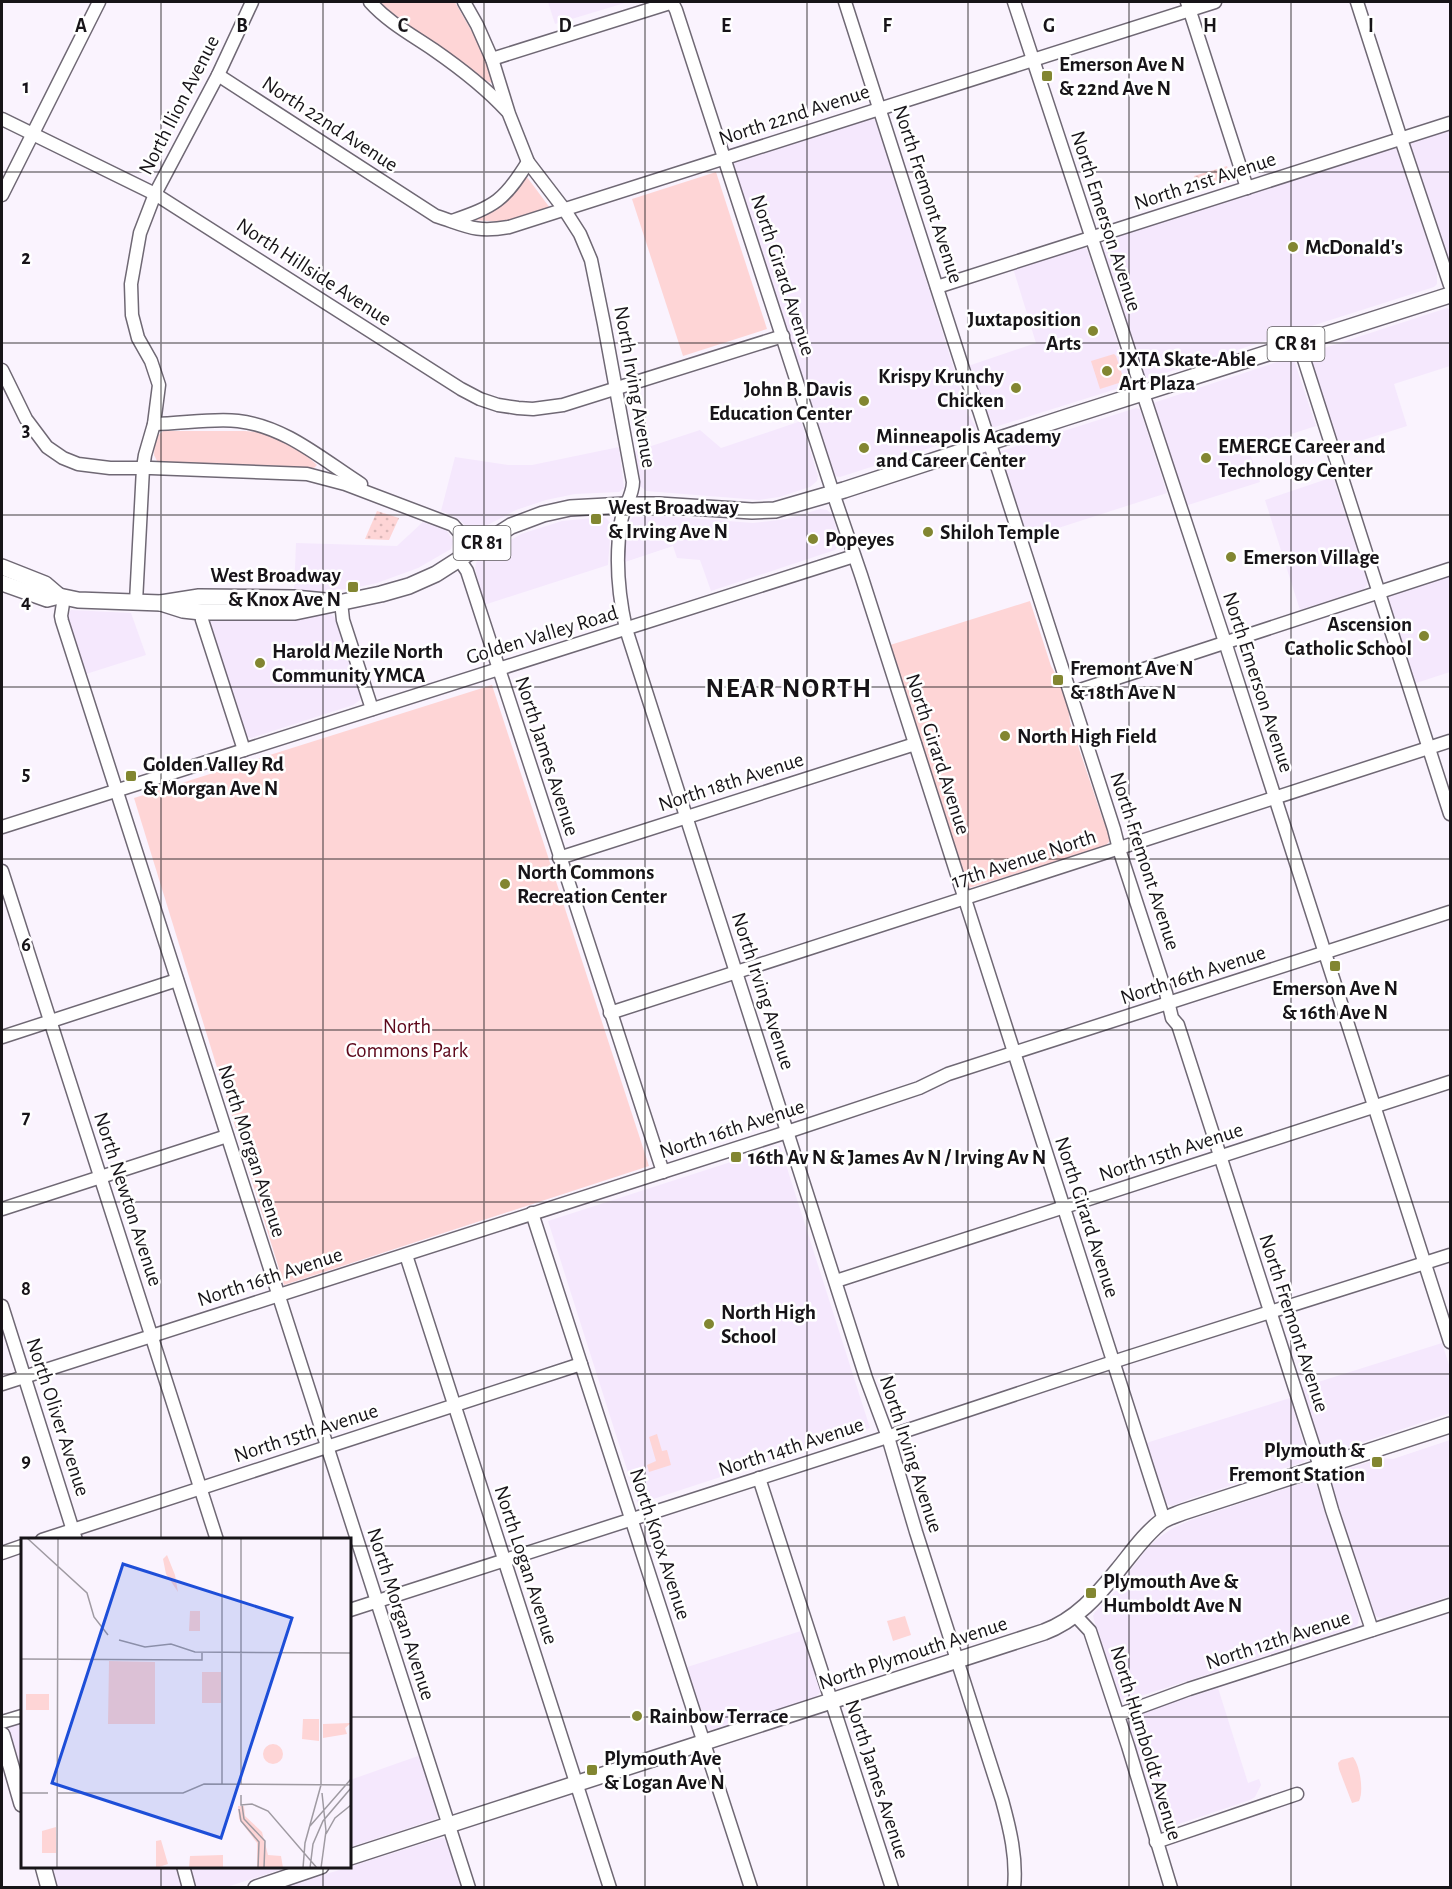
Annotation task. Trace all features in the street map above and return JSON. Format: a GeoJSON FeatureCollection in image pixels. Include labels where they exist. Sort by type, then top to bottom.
{"type":"FeatureCollection","features":[{"type":"Feature","properties":{"kind":"main road","name":"CR 81"},"geometry":{"type":"LineString","coordinates":[[161,603],[183,610],[201,612],[295,612],[381,594],[409,586],[436,574],[511,526],[543,514],[570,508],[659,505],[752,511],[775,510],[1450,295]]}},
{"type":"Feature","properties":{"kind":"main road","name":"CR 81"},"geometry":{"type":"LineString","coordinates":[[2,567],[45,584],[62,596],[78,600],[161,603],[199,597],[294,598],[341,602]]}},
{"type":"Feature","properties":{"kind":"main road","name":"CR 81"},"geometry":{"type":"LineString","coordinates":[[2,583],[47,599],[62,596]]}},
{"type":"Feature","properties":{"kind":"main road","name":"North Plymouth Avenue"},"geometry":{"type":"LineString","coordinates":[[351,1857],[1057,1627],[1075,1616],[1094,1599],[1138,1544],[1164,1520],[1450,1425]]}},
{"type":"Feature","properties":{"kind":"main road"},"geometry":{"type":"LineString","coordinates":[[2,1735],[21,1801]]}},
{"type":"Feature","properties":{"kind":"main road"},"geometry":{"type":"LineString","coordinates":[[44,1868],[49,1887]]}},
{"type":"Feature","properties":{"kind":"main road"},"geometry":{"type":"LineString","coordinates":[[256,1887],[315,1868]]}},
{"type":"Feature","properties":{"kind":"street"},"geometry":{"type":"LineString","coordinates":[[2,195],[99,2]]}},
{"type":"Feature","properties":{"kind":"street","name":"North Ilion Avenue"},"geometry":{"type":"LineString","coordinates":[[136,602],[143,468],[154,424],[159,385],[151,361],[141,345],[132,315],[131,284],[140,233],[155,194],[218,75],[252,2]]}},
{"type":"Feature","properties":{"kind":"street","name":"North Irving Avenue"},"geometry":{"type":"LineString","coordinates":[[370,2],[400,27],[465,72],[509,114]]}},
{"type":"Feature","properties":{"kind":"street","name":"North Irving Avenue"},"geometry":{"type":"LineString","coordinates":[[464,2],[492,59],[509,114],[528,162],[564,209],[580,234],[591,260],[633,482],[633,490],[621,520],[617,569],[618,590],[626,629],[866,1378],[888,1437],[1010,1827],[1014,1855],[1014,1887]]}},
{"type":"Feature","properties":{"kind":"street"},"geometry":{"type":"LineString","coordinates":[[492,59],[673,2]]}},
{"type":"Feature","properties":{"kind":"street","name":"North Girard Avenue"},"geometry":{"type":"LineString","coordinates":[[673,2],[915,744],[1164,1520]]}},
{"type":"Feature","properties":{"kind":"street","name":"North Fremont Avenue"},"geometry":{"type":"LineString","coordinates":[[845,2],[964,372],[1071,693],[1166,993],[1167,1004],[1172,1018],[1178,1025],[1372,1630]]}},
{"type":"Feature","properties":{"kind":"street","name":"North Emerson Avenue"},"geometry":{"type":"LineString","coordinates":[[1014,2],[1225,642],[1450,1342]]}},
{"type":"Feature","properties":{"kind":"street","name":"North 22nd Avenue"},"geometry":{"type":"LineString","coordinates":[[218,75],[436,216],[477,230],[496,229],[509,227],[1033,59],[1188,6],[1215,2]]}},
{"type":"Feature","properties":{"kind":"street"},"geometry":{"type":"LineString","coordinates":[[1357,2],[1450,285]]}},
{"type":"Feature","properties":{"kind":"street"},"geometry":{"type":"LineString","coordinates":[[1188,6],[1247,188]]}},
{"type":"Feature","properties":{"kind":"street","name":"North Hillside Avenue"},"geometry":{"type":"LineString","coordinates":[[2,119],[155,194],[213,229],[438,376],[480,399],[498,405],[533,409],[562,405],[615,390]]}},
{"type":"Feature","properties":{"kind":"street","name":"North 21st Avenue"},"geometry":{"type":"LineString","coordinates":[[937,287],[1450,123]]}},
{"type":"Feature","properties":{"kind":"street"},"geometry":{"type":"LineString","coordinates":[[452,221],[479,212],[497,202],[513,187],[528,162]]}},
{"type":"Feature","properties":{"kind":"street"},"geometry":{"type":"LineString","coordinates":[[615,390],[783,336]]}},
{"type":"Feature","properties":{"kind":"street"},"geometry":{"type":"LineString","coordinates":[[1299,344],[1450,814]]}},
{"type":"Feature","properties":{"kind":"street"},"geometry":{"type":"LineString","coordinates":[[2,370],[26,419],[47,447],[63,458],[78,464],[110,468],[307,474],[345,484],[453,525],[474,549]]}},
{"type":"Feature","properties":{"kind":"street"},"geometry":{"type":"LineString","coordinates":[[154,424],[232,421],[263,427],[303,446],[382,497]]}},
{"type":"Feature","properties":{"kind":"street","name":"Golden Valley Road"},"geometry":{"type":"LineString","coordinates":[[2,827],[854,556]]}},
{"type":"Feature","properties":{"kind":"street","name":"North James Avenue"},"geometry":{"type":"LineString","coordinates":[[459,559],[467,571],[663,1172]]}},
{"type":"Feature","properties":{"kind":"street"},"geometry":{"type":"LineString","coordinates":[[1071,693],[1450,569]]}},
{"type":"Feature","properties":{"kind":"street","name":"North Morgan Avenue"},"geometry":{"type":"LineString","coordinates":[[62,596],[62,621],[469,1887]]}},
{"type":"Feature","properties":{"kind":"street"},"geometry":{"type":"LineString","coordinates":[[341,602],[343,620],[372,709]]}},
{"type":"Feature","properties":{"kind":"street"},"geometry":{"type":"LineString","coordinates":[[201,612],[243,750]]}},
{"type":"Feature","properties":{"kind":"street","name":"17th Avenue North"},"geometry":{"type":"LineString","coordinates":[[610,1013],[1450,741]]}},
{"type":"Feature","properties":{"kind":"street","name":"North 18th Avenue"},"geometry":{"type":"LineString","coordinates":[[559,858],[915,744]]}},
{"type":"Feature","properties":{"kind":"street","name":"North Newton Avenue"},"geometry":{"type":"LineString","coordinates":[[2,871],[217,1538]]}},
{"type":"Feature","properties":{"kind":"street","name":"North 16th Avenue"},"geometry":{"type":"LineString","coordinates":[[2,1384],[788,1132],[919,1088],[948,1074],[1450,912]]}},
{"type":"Feature","properties":{"kind":"street"},"geometry":{"type":"LineString","coordinates":[[2,1037],[177,980]]}},
{"type":"Feature","properties":{"kind":"street","name":"North 15th Avenue"},"geometry":{"type":"LineString","coordinates":[[836,1281],[1450,1082]]}},
{"type":"Feature","properties":{"kind":"street"},"geometry":{"type":"LineString","coordinates":[[2,1209],[227,1136]]}},
{"type":"Feature","properties":{"kind":"street","name":"North Knox Avenue"},"geometry":{"type":"LineString","coordinates":[[532,1213],[751,1887]]}},
{"type":"Feature","properties":{"kind":"street","name":"North Logan Avenue"},"geometry":{"type":"LineString","coordinates":[[406,1255],[610,1887]]}},
{"type":"Feature","properties":{"kind":"street","name":"North 14th Avenue"},"geometry":{"type":"LineString","coordinates":[[351,1610],[1450,1255]]}},
{"type":"Feature","properties":{"kind":"street","name":"North Oliver Avenue"},"geometry":{"type":"LineString","coordinates":[[2,1306],[75,1534]]}},
{"type":"Feature","properties":{"kind":"street","name":"North 15th Avenue"},"geometry":{"type":"LineString","coordinates":[[49,1538],[75,1534],[200,1488],[581,1364]]}},
{"type":"Feature","properties":{"kind":"street","name":"North James Avenue"},"geometry":{"type":"LineString","coordinates":[[759,1478],[892,1887]]}},
{"type":"Feature","properties":{"kind":"street"},"geometry":{"type":"LineString","coordinates":[[2,1553],[21,1546]]}},
{"type":"Feature","properties":{"kind":"street","name":"North 12th Avenue"},"geometry":{"type":"LineString","coordinates":[[1118,1715],[1189,1689],[1450,1605]]}},
{"type":"Feature","properties":{"kind":"street","name":"North Humboldt Avenue"},"geometry":{"type":"LineString","coordinates":[[1075,1616],[1090,1631],[1171,1887]]}},
{"type":"Feature","properties":{"kind":"street"},"geometry":{"type":"LineString","coordinates":[[2,1722],[21,1716]]}},
{"type":"Feature","properties":{"kind":"street"},"geometry":{"type":"LineString","coordinates":[[1156,1842],[1297,1794]]}},
{"type":"Feature","properties":{"kind":"street"},"geometry":{"type":"LineString","coordinates":[[184,1868],[189,1887]]}},
{"type":"Feature","properties":{"kind":"shaded area"},"geometry":{"type":"Polygon","coordinates":[[[548,2],[628,2],[555,24],[548,2]]]}},
{"type":"Feature","properties":{"kind":"shaded area"},"geometry":{"type":"Polygon","coordinates":[[[871,117],[877,122],[968,414],[976,429],[973,434],[840,477],[832,473],[733,165],[736,160],[871,117]]]}},
{"type":"Feature","properties":{"kind":"shaded area"},"geometry":{"type":"Polygon","coordinates":[[[1450,128],[1450,266],[1410,147],[1412,141],[1450,128]]]}},
{"type":"Feature","properties":{"kind":"shaded area"},"geometry":{"type":"Polygon","coordinates":[[[1393,146],[1398,151],[1437,270],[1437,284],[1434,287],[1144,378],[1132,348],[1130,335],[1102,249],[1104,240],[1393,146]]]}},
{"type":"Feature","properties":{"kind":"shaded area"},"geometry":{"type":"Polygon","coordinates":[[[1081,247],[1087,249],[1130,381],[1129,385],[992,428],[968,366],[1036,343],[1013,268],[1081,247]]]}},
{"type":"Feature","properties":{"kind":"shaded area"},"geometry":{"type":"Polygon","coordinates":[[[1447,308],[1450,310],[1450,366],[1394,384],[1407,426],[1338,448],[1322,406],[1322,395],[1310,355],[1312,352],[1447,308]]]}},
{"type":"Feature","properties":{"kind":"shaded area"},"geometry":{"type":"Polygon","coordinates":[[[1286,359],[1294,360],[1316,426],[1248,448],[1260,482],[1185,506],[1153,403],[1286,359]]]}},
{"type":"Feature","properties":{"kind":"shaded area"},"geometry":{"type":"Polygon","coordinates":[[[1136,408],[1140,409],[1167,493],[1024,539],[999,455],[1001,451],[1136,408]]]}},
{"type":"Feature","properties":{"kind":"shaded area"},"geometry":{"type":"Polygon","coordinates":[[[801,421],[818,476],[817,481],[810,487],[779,497],[759,500],[646,491],[640,486],[633,452],[700,430],[721,448],[801,421]]]}},
{"type":"Feature","properties":{"kind":"shaded area"},"geometry":{"type":"Polygon","coordinates":[[[619,447],[624,488],[619,492],[575,494],[546,500],[516,510],[478,530],[469,530],[458,518],[441,511],[455,457],[508,465],[532,465],[619,447]]]}},
{"type":"Feature","properties":{"kind":"shaded area"},"geometry":{"type":"Polygon","coordinates":[[[1333,477],[1368,583],[1364,589],[1300,610],[1265,500],[1333,477]]]}},
{"type":"Feature","properties":{"kind":"shaded area"},"geometry":{"type":"Polygon","coordinates":[[[820,509],[832,514],[840,540],[835,550],[711,591],[700,560],[677,558],[673,546],[622,563],[629,522],[633,517],[663,516],[753,523],[787,519],[820,509]]]}},
{"type":"Feature","properties":{"kind":"shaded area"},"geometry":{"type":"Polygon","coordinates":[[[603,517],[611,524],[608,565],[484,605],[475,568],[477,560],[521,534],[562,521],[603,517]]]}},
{"type":"Feature","properties":{"kind":"shaded area"},"geometry":{"type":"Polygon","coordinates":[[[423,522],[447,531],[453,541],[451,549],[418,568],[377,583],[349,589],[294,593],[296,543],[397,546],[423,522]]]}},
{"type":"Feature","properties":{"kind":"shaded area","name":"Ascension Catholic School"},"geometry":{"type":"Polygon","coordinates":[[[1450,575],[1450,672],[1413,684],[1386,598],[1387,595],[1450,575]]]}},
{"type":"Feature","properties":{"kind":"shaded area"},"geometry":{"type":"Polygon","coordinates":[[[71,610],[131,613],[146,655],[86,674],[68,618],[71,610]]]}},
{"type":"Feature","properties":{"kind":"shaded area"},"geometry":{"type":"Polygon","coordinates":[[[331,614],[336,619],[361,697],[360,700],[353,705],[251,738],[244,736],[209,625],[210,622],[213,619],[331,614]]]}},
{"type":"Feature","properties":{"kind":"shaded area","name":"North High School"},"geometry":{"type":"Polygon","coordinates":[[[780,1146],[870,1428],[638,1504],[548,1221],[780,1146]]]}},
{"type":"Feature","properties":{"kind":"shaded area"},"geometry":{"type":"Polygon","coordinates":[[[1442,1343],[1450,1368],[1450,1413],[1331,1453],[1323,1453],[1319,1449],[1299,1388],[1442,1343]]]}},
{"type":"Feature","properties":{"kind":"shaded area"},"geometry":{"type":"Polygon","coordinates":[[[1290,1398],[1307,1455],[1304,1462],[1172,1506],[1165,1504],[1146,1443],[1290,1398]]]}},
{"type":"Feature","properties":{"kind":"shaded area"},"geometry":{"type":"Polygon","coordinates":[[[1450,1440],[1450,1596],[1383,1618],[1377,1617],[1373,1613],[1330,1480],[1331,1476],[1336,1472],[1382,1458],[1393,1459],[1450,1440]]]}},
{"type":"Feature","properties":{"kind":"shaded area"},"geometry":{"type":"Polygon","coordinates":[[[1312,1481],[1317,1486],[1359,1617],[1358,1624],[1355,1627],[1125,1701],[1116,1698],[1093,1616],[1113,1594],[1145,1551],[1173,1528],[1191,1520],[1312,1481]]]}},
{"type":"Feature","properties":{"kind":"shaded area"},"geometry":{"type":"Polygon","coordinates":[[[801,1631],[820,1687],[817,1696],[711,1730],[703,1727],[684,1668],[801,1631]]]}},
{"type":"Feature","properties":{"kind":"shaded area"},"geometry":{"type":"Polygon","coordinates":[[[1218,1688],[1248,1783],[1259,1779],[1261,1785],[1255,1797],[1250,1800],[1167,1828],[1163,1827],[1159,1824],[1125,1722],[1126,1719],[1129,1716],[1218,1688]]]}},
{"type":"Feature","properties":{"kind":"shaded area"},"geometry":{"type":"Polygon","coordinates":[[[21,1722],[21,1785],[6,1730],[21,1722]]]}},
{"type":"Feature","properties":{"kind":"shaded area"},"geometry":{"type":"Polygon","coordinates":[[[421,1755],[439,1816],[436,1819],[351,1847],[351,1780],[421,1755]]]}},
{"type":"Feature","properties":{"kind":"shaded area"},"geometry":{"type":"Polygon","coordinates":[[[444,1838],[448,1842],[462,1887],[285,1887],[444,1838]]]}},
{"type":"Feature","properties":{"kind":"shaded area"},"geometry":{"type":"Polygon","coordinates":[[[47,1868],[177,1868],[183,1887],[54,1887],[47,1868]]]}},
{"type":"Feature","properties":{"kind":"shaded area"},"geometry":{"type":"Polygon","coordinates":[[[187,1868],[285,1868],[224,1888],[194,1887],[187,1868]]]}},
{"type":"Feature","properties":{"kind":"green space"},"geometry":{"type":"Polygon","coordinates":[[[380,2],[455,2],[479,44],[492,83],[481,78],[454,56],[410,27],[380,2]]]}},
{"type":"Feature","properties":{"kind":"green space"},"geometry":{"type":"Polygon","coordinates":[[[1227,166],[1231,180],[1199,190],[1194,176],[1227,166]]]}},
{"type":"Feature","properties":{"kind":"green space"},"geometry":{"type":"Polygon","coordinates":[[[716,172],[767,329],[683,356],[632,199],[716,172]]]}},
{"type":"Feature","properties":{"kind":"green space"},"geometry":{"type":"Polygon","coordinates":[[[527,177],[550,208],[503,222],[474,220],[503,203],[527,177]]]}},
{"type":"Feature","properties":{"kind":"green space","name":"JXTA Skate-Able Art Plaza"},"geometry":{"type":"Polygon","coordinates":[[[1114,354],[1124,380],[1100,389],[1091,361],[1114,354]]]}},
{"type":"Feature","properties":{"kind":"green space"},"geometry":{"type":"Polygon","coordinates":[[[163,431],[267,433],[300,450],[317,465],[313,469],[287,466],[158,463],[154,455],[155,438],[163,431]]]}},
{"type":"Feature","properties":{"kind":"green space"},"geometry":{"type":"Polygon","coordinates":[[[377,511],[399,518],[389,540],[365,539],[377,511]]]}},
{"type":"Feature","properties":{"kind":"green space"},"geometry":{"type":"Polygon","coordinates":[[[1030,601],[1051,666],[1068,704],[1070,722],[1103,820],[1110,831],[1109,842],[1104,847],[969,888],[966,887],[887,646],[1030,601]]]}},
{"type":"Feature","properties":{"kind":"green space","name":"North Commons Park"},"geometry":{"type":"Polygon","coordinates":[[[492,685],[649,1166],[284,1285],[134,798],[492,685]]]}},
{"type":"Feature","properties":{"kind":"green space"},"geometry":{"type":"Polygon","coordinates":[[[657,1434],[662,1451],[667,1450],[671,1465],[649,1472],[647,1465],[656,1461],[649,1437],[657,1434]]]}},
{"type":"Feature","properties":{"kind":"green space"},"geometry":{"type":"Polygon","coordinates":[[[905,1616],[911,1635],[893,1641],[887,1621],[905,1616]]]}},
{"type":"Feature","properties":{"kind":"green space"},"geometry":{"type":"Polygon","coordinates":[[[1353,1757],[1359,1772],[1361,1791],[1359,1801],[1352,1803],[1338,1763],[1353,1757]]]}},
{"type":"Feature","properties":{"kind":"place","name":"Emerson Ave N & 22nd Ave N"},"geometry":{"type":"Point","coordinates":[1047,76]}},
{"type":"Feature","properties":{"kind":"place","name":"McDonald's"},"geometry":{"type":"Point","coordinates":[1293,247]}},
{"type":"Feature","properties":{"kind":"place","name":"Juxtaposition Arts"},"geometry":{"type":"Point","coordinates":[1093,331]}},
{"type":"Feature","properties":{"kind":"place","name":"JXTA Skate-Able Art Plaza"},"geometry":{"type":"Point","coordinates":[1107,371]}},
{"type":"Feature","properties":{"kind":"place","name":"Krispy Krunchy Chicken"},"geometry":{"type":"Point","coordinates":[1016,388]}},
{"type":"Feature","properties":{"kind":"place","name":"John B. Davis Education Center"},"geometry":{"type":"Point","coordinates":[864,401]}},
{"type":"Feature","properties":{"kind":"place","name":"Minneapolis Academy and Career Center"},"geometry":{"type":"Point","coordinates":[864,448]}},
{"type":"Feature","properties":{"kind":"place","name":"EMERGE Career and Technology Center"},"geometry":{"type":"Point","coordinates":[1206,458]}},
{"type":"Feature","properties":{"kind":"place","name":"West Broadway & Irving Ave N"},"geometry":{"type":"Point","coordinates":[596,519]}},
{"type":"Feature","properties":{"kind":"place","name":"Shiloh Temple"},"geometry":{"type":"Point","coordinates":[928,532]}},
{"type":"Feature","properties":{"kind":"place","name":"Popeyes"},"geometry":{"type":"Point","coordinates":[813,539]}},
{"type":"Feature","properties":{"kind":"place","name":"Emerson Village"},"geometry":{"type":"Point","coordinates":[1231,557]}},
{"type":"Feature","properties":{"kind":"place","name":"West Broadway & Knox Ave N"},"geometry":{"type":"Point","coordinates":[353,587]}},
{"type":"Feature","properties":{"kind":"place","name":"Ascension Catholic School"},"geometry":{"type":"Point","coordinates":[1424,636]}},
{"type":"Feature","properties":{"kind":"place","name":"Harold Mezile North Community YMCA"},"geometry":{"type":"Point","coordinates":[260,663]}},
{"type":"Feature","properties":{"kind":"place","name":"Fremont Ave N & 18th Ave N"},"geometry":{"type":"Point","coordinates":[1058,680]}},
{"type":"Feature","properties":{"kind":"place","name":"North High Field"},"geometry":{"type":"Point","coordinates":[1005,736]}},
{"type":"Feature","properties":{"kind":"place","name":"Golden Valley Rd & Morgan Ave N"},"geometry":{"type":"Point","coordinates":[131,776]}},
{"type":"Feature","properties":{"kind":"place","name":"North Commons Recreation Center"},"geometry":{"type":"Point","coordinates":[505,884]}},
{"type":"Feature","properties":{"kind":"place","name":"Emerson Ave N & 16th Ave N"},"geometry":{"type":"Point","coordinates":[1335,966]}},
{"type":"Feature","properties":{"kind":"place","name":"16th Av N & James Av N / Irving Av N"},"geometry":{"type":"Point","coordinates":[736,1157]}},
{"type":"Feature","properties":{"kind":"place","name":"North High School"},"geometry":{"type":"Point","coordinates":[709,1324]}},
{"type":"Feature","properties":{"kind":"place","name":"Plymouth & Fremont Station"},"geometry":{"type":"Point","coordinates":[1377,1462]}},
{"type":"Feature","properties":{"kind":"place","name":"Plymouth Ave & Humboldt Ave N"},"geometry":{"type":"Point","coordinates":[1091,1593]}},
{"type":"Feature","properties":{"kind":"place","name":"Rainbow Terrace"},"geometry":{"type":"Point","coordinates":[637,1716]}},
{"type":"Feature","properties":{"kind":"place","name":"Plymouth Ave & Logan Ave N"},"geometry":{"type":"Point","coordinates":[592,1770]}},
{"type":"Feature","properties":{"kind":"district","name":"NEAR NORTH"},"geometry":{"type":"Point","coordinates":[789,688]}}]}
